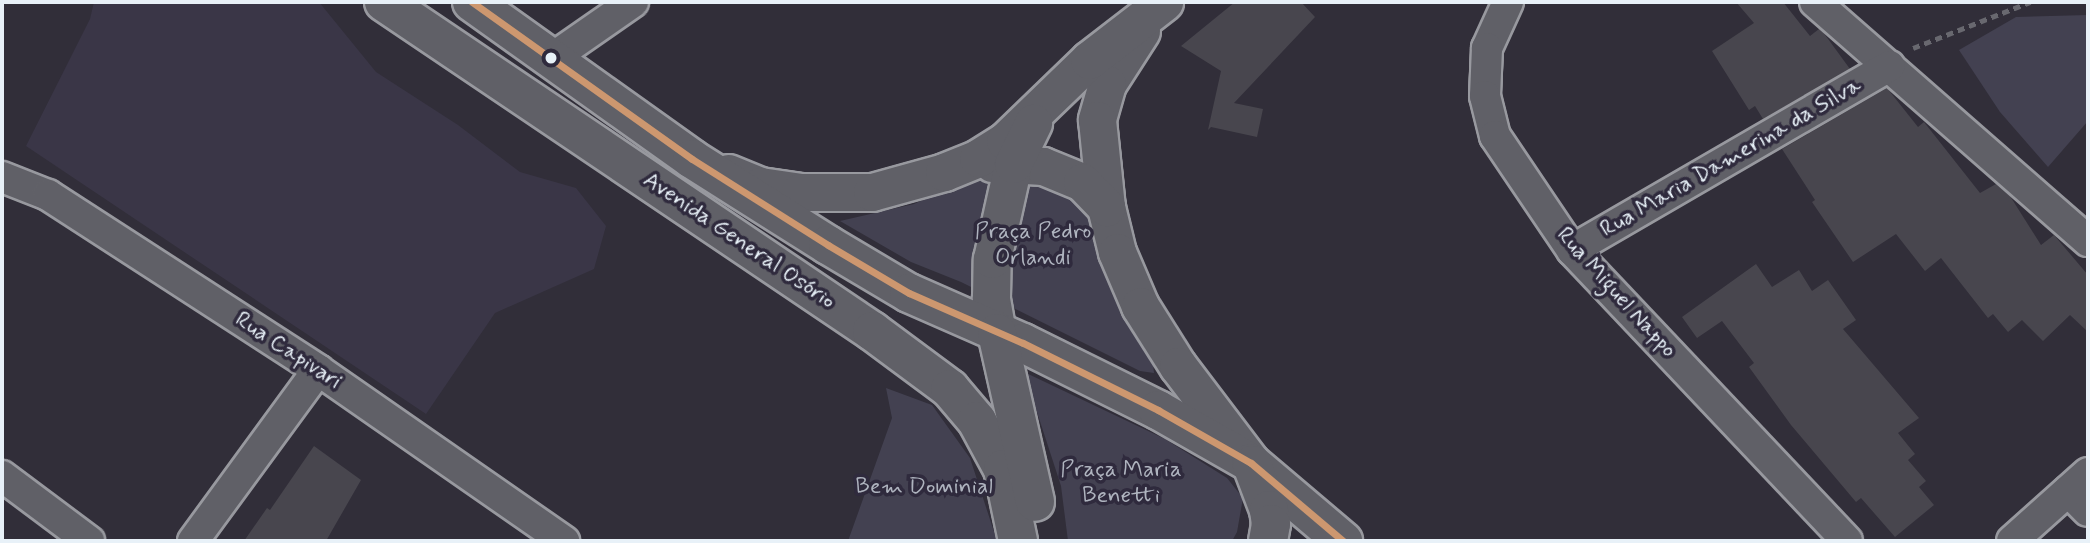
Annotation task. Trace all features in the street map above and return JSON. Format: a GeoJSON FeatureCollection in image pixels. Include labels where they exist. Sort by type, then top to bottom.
{"type":"FeatureCollection","features":[{"type":"Feature","properties":{"kind":"main road","name":"Avenida General Osório"},"geometry":{"type":"LineString","coordinates":[[384,2],[872,331],[950,389],[977,421],[1003,469],[1035,540]]}},
{"type":"Feature","properties":{"kind":"main road","name":"Avenida General Osório"},"geometry":{"type":"LineString","coordinates":[[472,2],[692,159],[909,293],[1158,410],[1251,463],[1343,541]]}},
{"type":"Feature","properties":{"kind":"main road"},"geometry":{"type":"LineString","coordinates":[[997,333],[1035,540]]}},
{"type":"Feature","properties":{"kind":"main road"},"geometry":{"type":"LineString","coordinates":[[1251,463],[1269,510],[1268,541]]}},
{"type":"Feature","properties":{"kind":"street"},"geometry":{"type":"LineString","coordinates":[[551,59],[633,2]]}},
{"type":"Feature","properties":{"kind":"street","name":"Rua Miguel Nappo"},"geometry":{"type":"LineString","coordinates":[[1508,2],[1487,48],[1485,96],[1495,136],[1572,250],[1847,541]]}},
{"type":"Feature","properties":{"kind":"street"},"geometry":{"type":"LineString","coordinates":[[1815,2],[2088,240]]}},
{"type":"Feature","properties":{"kind":"street"},"geometry":{"type":"LineString","coordinates":[[944,172],[978,158],[1005,141],[1089,61],[1155,6]]}},
{"type":"Feature","properties":{"kind":"street"},"geometry":{"type":"LineString","coordinates":[[1155,6],[1107,84],[1097,120],[1106,207],[1117,252],[1140,306],[1178,366],[1251,463]]}},
{"type":"Feature","properties":{"kind":"street","name":"Rua Maria Damerina da Silva"},"geometry":{"type":"LineString","coordinates":[[1572,250],[1890,66]]}},
{"type":"Feature","properties":{"kind":"street"},"geometry":{"type":"LineString","coordinates":[[997,333],[991,298],[992,259],[1013,164],[1043,103]]}},
{"type":"Feature","properties":{"kind":"street"},"geometry":{"type":"LineString","coordinates":[[692,159],[760,186],[800,192],[872,192],[987,163],[1043,166],[1082,182],[1106,207]]}},
{"type":"Feature","properties":{"kind":"street","name":"Rua Capivari"},"geometry":{"type":"LineString","coordinates":[[2,177],[48,195],[318,370],[564,541]]}},
{"type":"Feature","properties":{"kind":"street"},"geometry":{"type":"LineString","coordinates":[[193,541],[318,370]]}},
{"type":"Feature","properties":{"kind":"street"},"geometry":{"type":"LineString","coordinates":[[2,476],[89,541]]}},
{"type":"Feature","properties":{"kind":"street"},"geometry":{"type":"LineString","coordinates":[[2012,541],[2082,491]]}},
{"type":"Feature","properties":{"kind":"path"},"geometry":{"type":"LineString","coordinates":[[1890,66],[1911,48],[2030,2]]}},
{"type":"Feature","properties":{"kind":"shaded area"},"geometry":{"type":"Polygon","coordinates":[[[94,2],[319,2],[376,72],[458,125],[520,172],[576,188],[606,226],[594,269],[495,313],[426,414],[26,146],[90,19],[94,2]]]}},
{"type":"Feature","properties":{"kind":"green space"},"geometry":{"type":"Polygon","coordinates":[[[2088,15],[2088,121],[2048,167],[2000,112],[1959,50],[2016,17],[2088,15]]]}},
{"type":"Feature","properties":{"kind":"green space","name":"Praça Pedro Orlandi"},"geometry":{"type":"Polygon","coordinates":[[[955,179],[1061,180],[1097,226],[1098,259],[1124,316],[1152,355],[1154,373],[1140,371],[961,282],[911,262],[840,221],[914,204],[940,192],[955,179]]]}},
{"type":"Feature","properties":{"kind":"green space","name":"Praça Maria Benetti"},"geometry":{"type":"Polygon","coordinates":[[[1024,372],[1165,439],[1227,478],[1243,498],[1237,532],[1232,541],[1068,541],[1061,486],[1024,372]]]}},
{"type":"Feature","properties":{"kind":"green space","name":"Bem Dominial"},"geometry":{"type":"Polygon","coordinates":[[[886,388],[932,405],[970,458],[997,541],[848,541],[892,418],[886,388]]]}},
{"type":"Feature","properties":{"kind":"building"},"geometry":{"type":"Polygon","coordinates":[[[1235,2],[1301,2],[1315,17],[1234,103],[1263,109],[1257,137],[1211,127],[1208,130],[1221,71],[1181,46],[1235,2]]]}},
{"type":"Feature","properties":{"kind":"building"},"geometry":{"type":"Polygon","coordinates":[[[1736,2],[1783,2],[1810,36],[1819,29],[1823,32],[1850,69],[1763,119],[1755,106],[1749,110],[1712,51],[1754,23],[1736,2]]]}},
{"type":"Feature","properties":{"kind":"building"},"geometry":{"type":"Polygon","coordinates":[[[1887,88],[1918,127],[1924,122],[1980,193],[1996,184],[2010,196],[2041,245],[2054,235],[2088,275],[2088,332],[2070,315],[2043,341],[2022,320],[2008,332],[1993,314],[1988,318],[1941,258],[1925,271],[1896,234],[1853,262],[1812,202],[1815,200],[1782,149],[1887,88]]]}},
{"type":"Feature","properties":{"kind":"building"},"geometry":{"type":"Polygon","coordinates":[[[1756,264],[1772,287],[1799,270],[1812,291],[1828,280],[1856,320],[1843,329],[1919,418],[1898,433],[1915,454],[1908,460],[1926,481],[1919,487],[1934,505],[1895,537],[1861,498],[1856,502],[1791,425],[1749,367],[1754,363],[1722,321],[1697,338],[1682,317],[1756,264]]]}},
{"type":"Feature","properties":{"kind":"building"},"geometry":{"type":"Polygon","coordinates":[[[314,446],[361,480],[326,541],[244,541],[267,508],[270,510],[314,446]]]}},
{"type":"Feature","properties":{"kind":"transit line"},"geometry":{"type":"LineString","coordinates":[[472,2],[692,159],[828,245],[909,293],[1023,343],[1158,410],[1251,463],[1343,541]]}}]}
